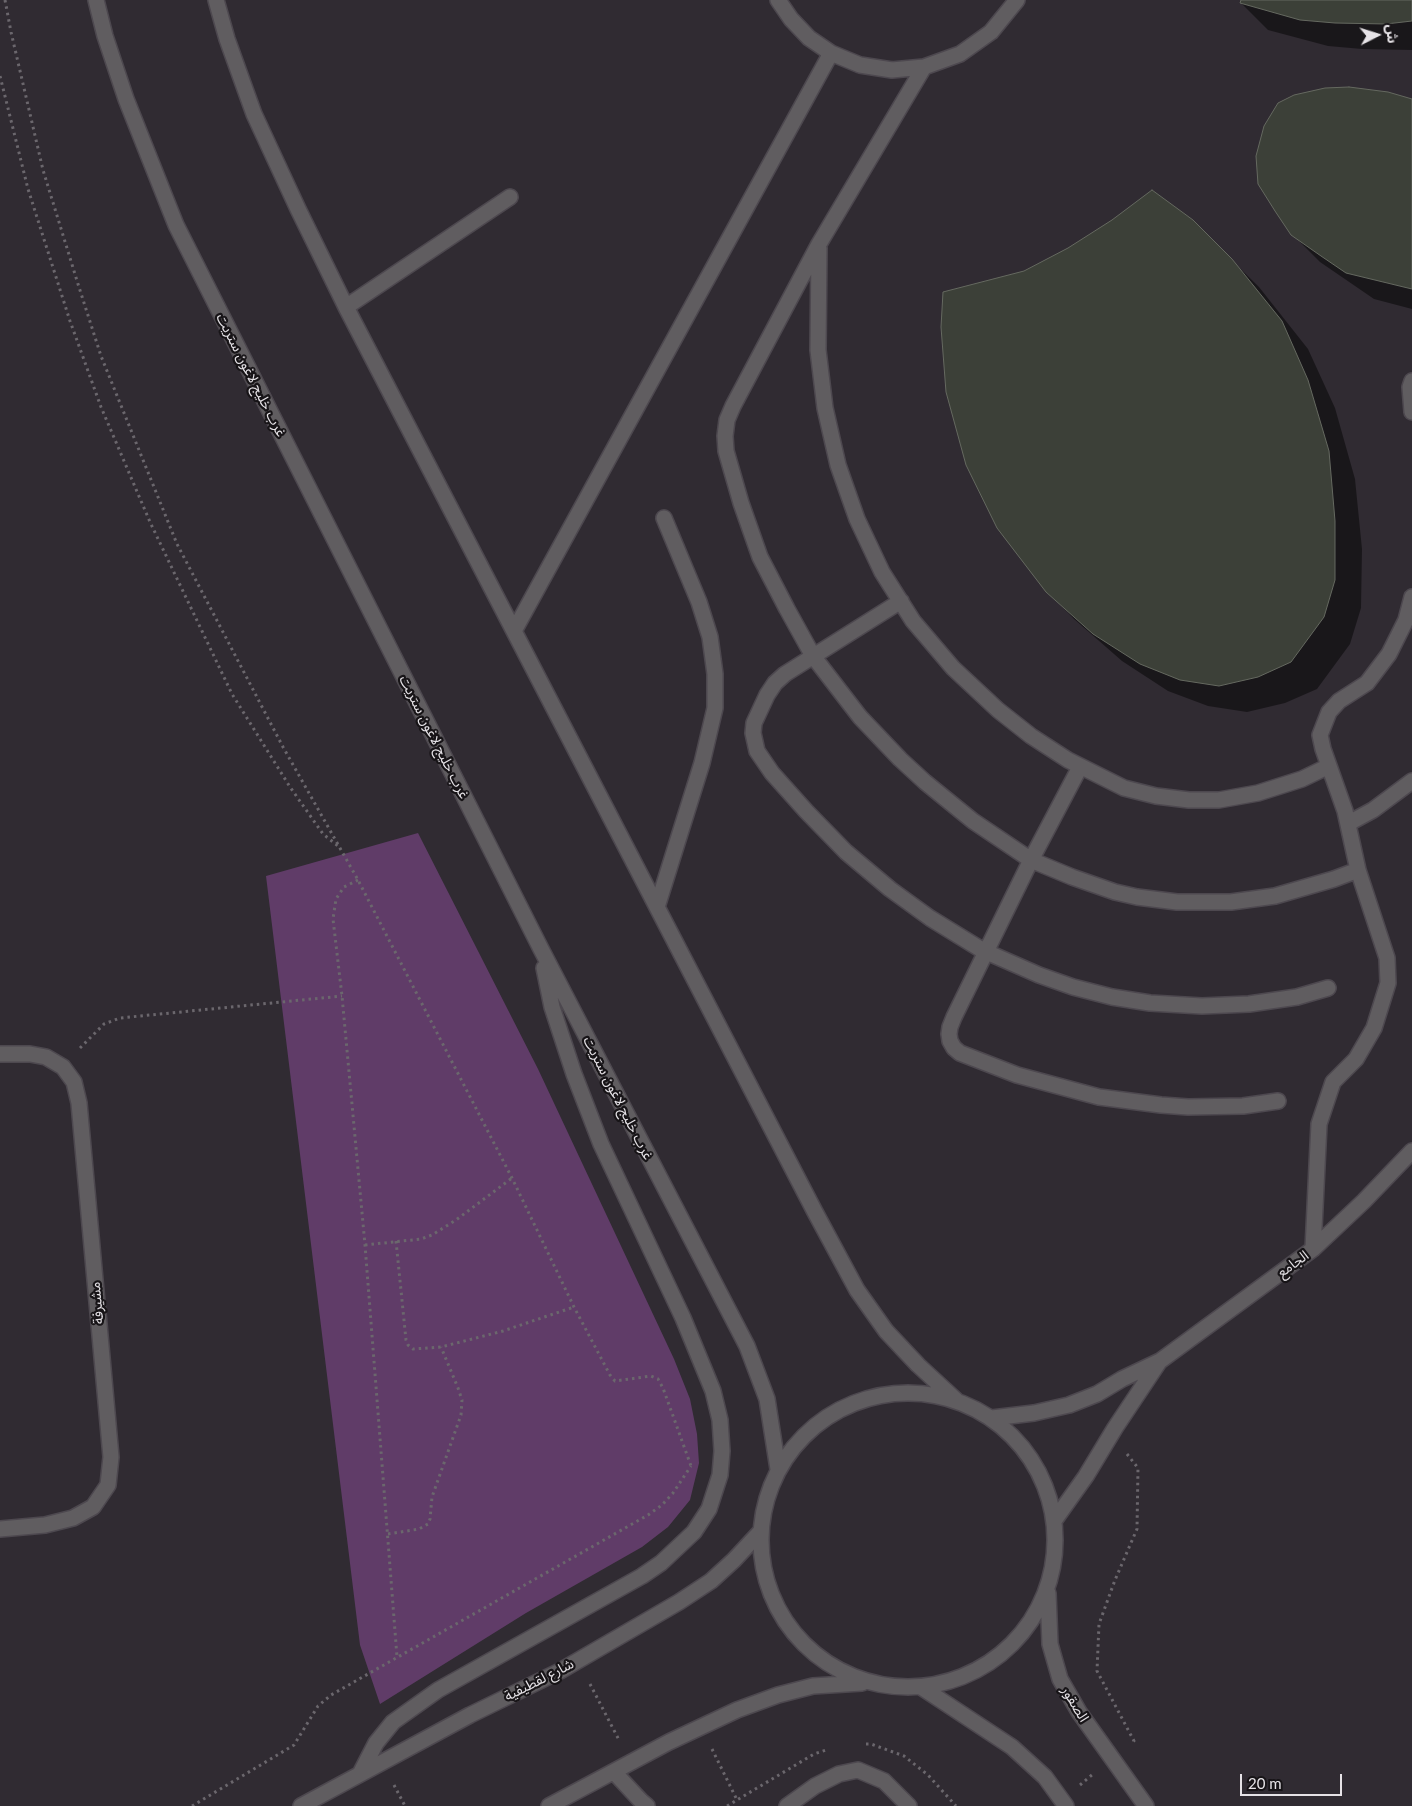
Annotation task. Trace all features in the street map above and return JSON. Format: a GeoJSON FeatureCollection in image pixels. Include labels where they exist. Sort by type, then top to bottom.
{"type":"FeatureCollection","features":[{"type":"Feature","properties":{"kind":"street","name":"غرب خليج لاغون ستريت"},"geometry":{"type":"LineString","coordinates":[[96,0],[105,36],[126,99],[176,225],[541,949],[747,1346],[767,1399],[778,1469]]}},
{"type":"Feature","properties":{"kind":"street"},"geometry":{"type":"LineString","coordinates":[[216,0],[227,39],[254,114],[346,306],[857,1290],[886,1331],[918,1365],[956,1400]]}},
{"type":"Feature","properties":{"kind":"street"},"geometry":{"type":"LineString","coordinates":[[778,0],[791,19],[810,38],[831,53],[860,65],[892,70],[924,67],[960,54],[991,32],[1017,0]]}},
{"type":"Feature","properties":{"kind":"street"},"geometry":{"type":"LineString","coordinates":[[514,631],[831,53]]}},
{"type":"Feature","properties":{"kind":"street"},"geometry":{"type":"LineString","coordinates":[[924,67],[819,244],[727,420],[725,436],[729,465],[760,557],[813,656],[860,717],[925,782],[973,821],[1031,860],[1072,877],[1114,892],[1137,897],[1177,902],[1231,902],[1275,896],[1358,870]]}},
{"type":"Feature","properties":{"kind":"street"},"geometry":{"type":"LineString","coordinates":[[346,306],[510,197]]}},
{"type":"Feature","properties":{"kind":"street"},"geometry":{"type":"LineString","coordinates":[[819,244],[818,350],[825,408],[838,464],[857,519],[882,572],[913,621],[953,668],[998,710],[1031,736],[1080,767],[1124,788],[1156,796],[1189,800],[1219,800],[1258,792],[1302,779],[1329,766]]}},
{"type":"Feature","properties":{"kind":"street"},"geometry":{"type":"LineString","coordinates":[[1412,381],[1410,386],[1412,412]]}},
{"type":"Feature","properties":{"kind":"street"},"geometry":{"type":"LineString","coordinates":[[657,907],[702,763],[715,708],[710,637],[699,602],[664,518]]}},
{"type":"Feature","properties":{"kind":"street"},"geometry":{"type":"LineString","coordinates":[[1313,1249],[1319,1124],[1333,1082],[1356,1059],[1374,1028],[1388,983],[1387,958],[1358,870],[1349,824],[1320,735],[1329,712],[1366,682],[1389,654],[1406,620],[1412,597]]}},
{"type":"Feature","properties":{"kind":"street"},"geometry":{"type":"LineString","coordinates":[[901,602],[785,674],[775,683],[767,695],[754,723],[753,733],[757,751],[772,773],[846,852],[890,890],[930,918],[986,952],[1073,988],[1150,1003],[1202,1006],[1249,1004],[1297,997],[1328,988]]}},
{"type":"Feature","properties":{"kind":"street"},"geometry":{"type":"LineString","coordinates":[[1080,767],[1031,860],[950,1027],[950,1041],[954,1048],[960,1053],[1026,1078],[1099,1097],[1188,1107],[1243,1106],[1278,1101]]}},
{"type":"Feature","properties":{"kind":"street"},"geometry":{"type":"LineString","coordinates":[[1349,824],[1412,781]]}},
{"type":"Feature","properties":{"kind":"street"},"geometry":{"type":"LineString","coordinates":[[360,1774],[376,1743],[393,1722],[438,1690],[642,1576],[661,1563],[694,1532],[710,1509],[720,1475],[722,1451],[720,1420],[713,1392],[682,1318],[597,1135],[552,1007],[541,949]]}},
{"type":"Feature","properties":{"kind":"street"},"geometry":{"type":"LineString","coordinates":[[0,1054],[30,1054],[46,1057],[63,1067]]}},
{"type":"Feature","properties":{"kind":"street","name":"مشيرفة"},"geometry":{"type":"LineString","coordinates":[[0,1529],[45,1525],[73,1518],[93,1507],[108,1485],[111,1457],[79,1103],[74,1082],[63,1067]]}},
{"type":"Feature","properties":{"kind":"street","name":"الجامع"},"geometry":{"type":"LineString","coordinates":[[992,1418],[1034,1413],[1069,1405],[1098,1394],[1122,1379],[1160,1361],[1313,1249],[1364,1201],[1412,1151]]}},
{"type":"Feature","properties":{"kind":"street","name":"الجامع"},"geometry":{"type":"LineString","coordinates":[[1054,1521],[1086,1476],[1160,1361]]}},
{"type":"Feature","properties":{"kind":"street"},"geometry":{"type":"LineString","coordinates":[[898,1392],[923,1393],[956,1400],[992,1418],[1011,1434],[1027,1453],[1040,1474],[1054,1521],[1054,1554],[1048,1586],[1038,1609],[1025,1629],[1008,1648],[989,1663],[968,1675],[945,1683],[921,1687],[894,1688],[868,1682],[845,1674],[823,1661],[804,1645],[788,1626],[775,1604],[766,1581],[762,1556],[761,1531],[769,1489],[778,1469],[792,1448],[809,1430],[828,1415],[850,1403],[898,1392]]}},
{"type":"Feature","properties":{"kind":"street","name":"شارع لقطيفية"},"geometry":{"type":"LineString","coordinates":[[302,1806],[470,1715],[578,1661],[680,1602],[711,1581],[761,1531]]}},
{"type":"Feature","properties":{"kind":"street","name":"الصقور"},"geometry":{"type":"LineString","coordinates":[[1048,1586],[1050,1644],[1060,1679],[1079,1712],[1146,1806]]}},
{"type":"Feature","properties":{"kind":"street"},"geometry":{"type":"LineString","coordinates":[[549,1806],[701,1727],[778,1694],[813,1686],[868,1682]]}},
{"type":"Feature","properties":{"kind":"street"},"geometry":{"type":"LineString","coordinates":[[921,1687],[1012,1747],[1045,1777],[1064,1803]]}},
{"type":"Feature","properties":{"kind":"street"},"geometry":{"type":"LineString","coordinates":[[787,1806],[815,1786],[839,1774],[858,1770],[884,1781],[909,1806]]}},
{"type":"Feature","properties":{"kind":"street"},"geometry":{"type":"LineString","coordinates":[[614,1772],[647,1806]]}},
{"type":"Feature","properties":{"kind":"path"},"geometry":{"type":"LineString","coordinates":[[5,0],[43,170],[101,356],[177,544],[283,747],[358,880],[512,1178],[574,1307],[610,1375],[615,1381],[651,1376],[658,1379],[691,1466],[673,1493],[662,1505],[648,1515],[331,1695],[318,1706],[294,1745],[192,1806]]}},
{"type":"Feature","properties":{"kind":"path"},"geometry":{"type":"LineString","coordinates":[[0,76],[28,189],[70,321],[101,407],[150,522],[232,694],[290,787],[323,834],[338,846]]}},
{"type":"Feature","properties":{"kind":"path"},"geometry":{"type":"LineString","coordinates":[[358,880],[344,887],[336,898],[333,918],[365,1245],[397,1657]]}},
{"type":"Feature","properties":{"kind":"path"},"geometry":{"type":"LineString","coordinates":[[63,1067],[91,1035],[104,1024],[120,1018],[342,996]]}},
{"type":"Feature","properties":{"kind":"path"},"geometry":{"type":"LineString","coordinates":[[365,1245],[421,1239],[432,1235],[456,1220],[512,1178]]}},
{"type":"Feature","properties":{"kind":"path"},"geometry":{"type":"LineString","coordinates":[[396,1242],[408,1345],[413,1349],[441,1347],[503,1331],[574,1307]]}},
{"type":"Feature","properties":{"kind":"path"},"geometry":{"type":"LineString","coordinates":[[388,1534],[419,1529],[428,1524],[432,1497],[461,1415],[462,1400],[441,1347]]}},
{"type":"Feature","properties":{"kind":"path"},"geometry":{"type":"LineString","coordinates":[[1064,1803],[1134,1741],[1097,1671],[1099,1624],[1137,1529],[1138,1468],[1128,1455],[1108,1441]]}},
{"type":"Feature","properties":{"kind":"path"},"geometry":{"type":"LineString","coordinates":[[578,1661],[630,1763]]}},
{"type":"Feature","properties":{"kind":"path"},"geometry":{"type":"LineString","coordinates":[[701,1727],[737,1800]]}},
{"type":"Feature","properties":{"kind":"shaded area"},"geometry":{"type":"Polygon","coordinates":[[[418,833],[538,1069],[674,1359],[690,1399],[697,1434],[699,1463],[690,1500],[668,1527],[642,1547],[526,1613],[380,1704],[360,1645],[266,876],[418,833]]]}},
{"type":"Feature","properties":{"kind":"building"},"geometry":{"type":"Polygon","coordinates":[[[1241,0],[1412,0],[1412,21],[1386,24],[1300,20],[1240,3],[1241,0]]]}},
{"type":"Feature","properties":{"kind":"building"},"geometry":{"type":"Polygon","coordinates":[[[1349,87],[1388,92],[1412,99],[1412,289],[1346,273],[1321,256],[1291,235],[1258,184],[1256,156],[1264,126],[1278,103],[1294,95],[1325,88],[1349,87]]]}},
{"type":"Feature","properties":{"kind":"building"},"geometry":{"type":"Polygon","coordinates":[[[1152,190],[1193,220],[1232,259],[1282,321],[1308,380],[1329,451],[1335,521],[1335,580],[1324,617],[1291,662],[1258,677],[1219,686],[1180,680],[1140,664],[1093,634],[1046,592],[997,528],[966,465],[946,392],[941,327],[943,292],[1024,271],[1068,248],[1112,220],[1152,190]]]}}]}
